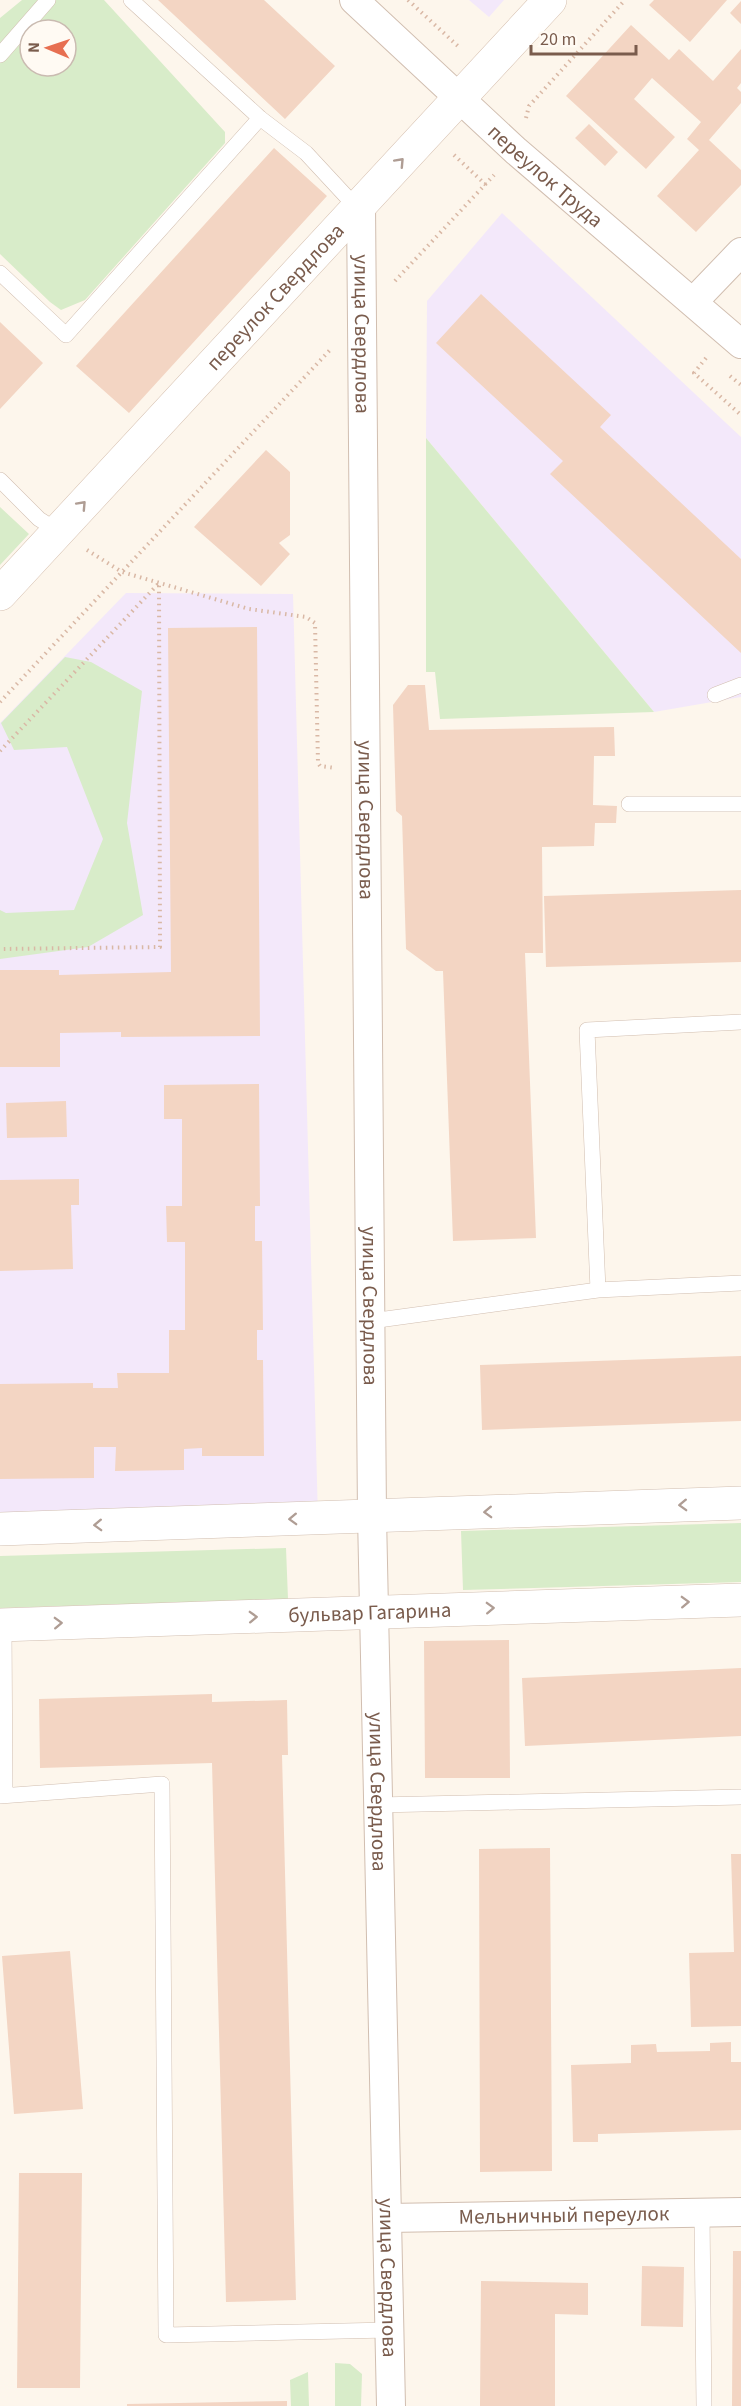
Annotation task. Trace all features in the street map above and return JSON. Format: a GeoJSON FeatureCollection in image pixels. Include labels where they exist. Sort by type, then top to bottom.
{"type":"FeatureCollection","features":[{"type":"Feature","properties":{"kind":"street","name":"переулок Труда"},"geometry":{"type":"LineString","coordinates":[[354,0],[516,151],[741,344]]}},
{"type":"Feature","properties":{"kind":"street","name":"переулок Свердлова"},"geometry":{"type":"LineString","coordinates":[[0,594],[550,0]]}},
{"type":"Feature","properties":{"kind":"street","name":"улица Свердлова"},"geometry":{"type":"LineString","coordinates":[[359,207],[362,316],[372,1516],[391,2406]]}},
{"type":"Feature","properties":{"kind":"street"},"geometry":{"type":"LineString","coordinates":[[693,302],[731,272],[741,252]]}},
{"type":"Feature","properties":{"kind":"street"},"geometry":{"type":"LineString","coordinates":[[0,1529],[741,1503]]}},
{"type":"Feature","properties":{"kind":"street","name":"бульвар Гагарина"},"geometry":{"type":"LineString","coordinates":[[2,1625],[741,1600]]}},
{"type":"Feature","properties":{"kind":"street","name":"Мельничный переулок"},"geometry":{"type":"LineString","coordinates":[[387,2218],[741,2212]]}},
{"type":"Feature","properties":{"kind":"lane"},"geometry":{"type":"LineString","coordinates":[[0,55],[48,0]]}},
{"type":"Feature","properties":{"kind":"lane"},"geometry":{"type":"LineString","coordinates":[[130,0],[260,118],[306,153],[359,207]]}},
{"type":"Feature","properties":{"kind":"lane"},"geometry":{"type":"LineString","coordinates":[[0,273],[66,335],[260,118]]}},
{"type":"Feature","properties":{"kind":"lane"},"geometry":{"type":"LineString","coordinates":[[0,480],[39,519],[58,531]]}},
{"type":"Feature","properties":{"kind":"lane"},"geometry":{"type":"LineString","coordinates":[[715,695],[741,685]]}},
{"type":"Feature","properties":{"kind":"lane"},"geometry":{"type":"LineString","coordinates":[[629,804],[741,804]]}},
{"type":"Feature","properties":{"kind":"lane"},"geometry":{"type":"LineString","coordinates":[[598,1290],[587,1030],[741,1022]]}},
{"type":"Feature","properties":{"kind":"lane"},"geometry":{"type":"LineString","coordinates":[[371,1321],[598,1290],[741,1283]]}},
{"type":"Feature","properties":{"kind":"lane"},"geometry":{"type":"LineString","coordinates":[[2,1625],[2,1795],[162,1784],[166,2335],[389,2330]]}},
{"type":"Feature","properties":{"kind":"lane"},"geometry":{"type":"LineString","coordinates":[[378,1804],[741,1797]]}},
{"type":"Feature","properties":{"kind":"lane"},"geometry":{"type":"LineString","coordinates":[[702,2213],[704,2406]]}},
{"type":"Feature","properties":{"kind":"path"},"geometry":{"type":"LineString","coordinates":[[408,0],[464,51]]}},
{"type":"Feature","properties":{"kind":"path"},"geometry":{"type":"LineString","coordinates":[[0,702],[516,151],[529,106],[625,0]]}},
{"type":"Feature","properties":{"kind":"path"},"geometry":{"type":"LineString","coordinates":[[694,373],[741,415]]}},
{"type":"Feature","properties":{"kind":"path"},"geometry":{"type":"LineString","coordinates":[[58,531],[122,572],[249,609],[306,617],[315,623],[318,763],[320,766],[366,770]]}},
{"type":"Feature","properties":{"kind":"path"},"geometry":{"type":"LineString","coordinates":[[0,750],[159,583]]}},
{"type":"Feature","properties":{"kind":"path"},"geometry":{"type":"LineString","coordinates":[[0,948],[160,947],[159,583]]}},
{"type":"Feature","properties":{"kind":"shaded area"},"geometry":{"type":"Polygon","coordinates":[[[469,0],[504,0],[489,17],[469,0]]]}},
{"type":"Feature","properties":{"kind":"shaded area"},"geometry":{"type":"Polygon","coordinates":[[[502,213],[741,437],[741,697],[654,712],[426,438],[427,301],[502,213]]]}},
{"type":"Feature","properties":{"kind":"shaded area"},"geometry":{"type":"Polygon","coordinates":[[[126,593],[293,594],[318,1518],[0,1529],[0,723],[126,593]]]}},
{"type":"Feature","properties":{"kind":"green space"},"geometry":{"type":"Polygon","coordinates":[[[22,0],[104,0],[225,132],[225,143],[85,300],[61,310],[0,254],[0,18],[22,0]]]}},
{"type":"Feature","properties":{"kind":"green space"},"geometry":{"type":"Polygon","coordinates":[[[426,438],[654,712],[440,719],[435,672],[426,672],[426,438]]]}},
{"type":"Feature","properties":{"kind":"green space"},"geometry":{"type":"Polygon","coordinates":[[[0,507],[29,534],[0,565],[0,507]]]}},
{"type":"Feature","properties":{"kind":"green space"},"geometry":{"type":"Polygon","coordinates":[[[65,657],[91,662],[142,691],[127,823],[143,915],[88,947],[0,959],[0,910],[6,913],[74,910],[103,839],[67,747],[14,750],[1,723],[65,657]]]}},
{"type":"Feature","properties":{"kind":"green space"},"geometry":{"type":"Polygon","coordinates":[[[741,1523],[741,1582],[463,1590],[461,1531],[741,1523]]]}},
{"type":"Feature","properties":{"kind":"green space"},"geometry":{"type":"Polygon","coordinates":[[[286,1548],[288,1599],[0,1608],[0,1556],[286,1548]]]}},
{"type":"Feature","properties":{"kind":"green space"},"geometry":{"type":"Polygon","coordinates":[[[335,2363],[350,2364],[362,2374],[361,2406],[335,2406],[335,2363]]]}},
{"type":"Feature","properties":{"kind":"green space"},"geometry":{"type":"Polygon","coordinates":[[[308,2372],[309,2406],[291,2406],[290,2380],[308,2372]]]}},
{"type":"Feature","properties":{"kind":"building"},"geometry":{"type":"Polygon","coordinates":[[[158,0],[264,0],[335,66],[285,119],[158,0]]]}},
{"type":"Feature","properties":{"kind":"building"},"geometry":{"type":"Polygon","coordinates":[[[654,0],[727,0],[690,42],[649,5],[654,0]]]}},
{"type":"Feature","properties":{"kind":"building"},"geometry":{"type":"Polygon","coordinates":[[[741,1],[741,24],[730,13],[741,1]]]}},
{"type":"Feature","properties":{"kind":"building"},"geometry":{"type":"Polygon","coordinates":[[[631,25],[669,60],[679,49],[713,81],[741,49],[741,83],[737,88],[741,92],[741,103],[709,140],[741,170],[741,185],[696,232],[657,196],[699,150],[687,139],[701,122],[652,78],[634,99],[675,137],[646,169],[566,96],[631,25]]]}},
{"type":"Feature","properties":{"kind":"building"},"geometry":{"type":"Polygon","coordinates":[[[589,124],[618,152],[605,166],[575,138],[589,124]]]}},
{"type":"Feature","properties":{"kind":"building"},"geometry":{"type":"Polygon","coordinates":[[[274,148],[327,196],[129,413],[76,366],[274,148]]]}},
{"type":"Feature","properties":{"kind":"building"},"geometry":{"type":"Polygon","coordinates":[[[481,294],[611,415],[600,427],[741,559],[741,653],[550,474],[563,461],[436,343],[481,294]]]}},
{"type":"Feature","properties":{"kind":"building"},"geometry":{"type":"Polygon","coordinates":[[[0,322],[43,363],[0,409],[0,322]]]}},
{"type":"Feature","properties":{"kind":"building"},"geometry":{"type":"Polygon","coordinates":[[[266,450],[290,472],[290,535],[279,543],[290,554],[261,586],[194,527],[266,450]]]}},
{"type":"Feature","properties":{"kind":"building"},"geometry":{"type":"Polygon","coordinates":[[[257,627],[260,1036],[121,1037],[121,1032],[60,1033],[60,1067],[0,1067],[0,970],[59,970],[59,975],[171,972],[168,628],[257,627]]]}},
{"type":"Feature","properties":{"kind":"building"},"geometry":{"type":"Polygon","coordinates":[[[408,685],[425,685],[429,730],[614,727],[615,756],[594,756],[593,805],[617,806],[616,823],[595,823],[594,846],[542,847],[543,953],[525,953],[536,1238],[453,1241],[443,971],[436,971],[406,949],[402,816],[396,811],[393,705],[408,685]]]}},
{"type":"Feature","properties":{"kind":"building"},"geometry":{"type":"Polygon","coordinates":[[[741,890],[741,962],[546,967],[544,896],[741,890]]]}},
{"type":"Feature","properties":{"kind":"building"},"geometry":{"type":"Polygon","coordinates":[[[259,1084],[260,1206],[255,1206],[255,1241],[262,1241],[263,1330],[257,1330],[257,1360],[263,1360],[264,1456],[202,1456],[202,1448],[184,1449],[184,1470],[115,1471],[116,1447],[94,1447],[94,1478],[0,1479],[0,1384],[93,1383],[93,1388],[118,1388],[117,1373],[169,1373],[169,1330],[185,1330],[185,1242],[167,1242],[166,1206],[182,1206],[182,1119],[164,1119],[164,1085],[259,1084]]]}},
{"type":"Feature","properties":{"kind":"building"},"geometry":{"type":"Polygon","coordinates":[[[66,1101],[67,1137],[7,1138],[6,1103],[66,1101]]]}},
{"type":"Feature","properties":{"kind":"building"},"geometry":{"type":"Polygon","coordinates":[[[79,1179],[79,1205],[71,1205],[73,1269],[0,1271],[0,1180],[79,1179]]]}},
{"type":"Feature","properties":{"kind":"building"},"geometry":{"type":"Polygon","coordinates":[[[741,1356],[741,1421],[482,1430],[480,1365],[741,1356]]]}},
{"type":"Feature","properties":{"kind":"building"},"geometry":{"type":"Polygon","coordinates":[[[509,1640],[510,1778],[425,1778],[424,1641],[509,1640]]]}},
{"type":"Feature","properties":{"kind":"building"},"geometry":{"type":"Polygon","coordinates":[[[741,1668],[741,1736],[525,1746],[522,1678],[741,1668]]]}},
{"type":"Feature","properties":{"kind":"building"},"geometry":{"type":"Polygon","coordinates":[[[212,1694],[212,1702],[287,1700],[288,1755],[282,1755],[296,2300],[226,2302],[212,1763],[40,1768],[39,1699],[212,1694]]]}},
{"type":"Feature","properties":{"kind":"building"},"geometry":{"type":"Polygon","coordinates":[[[550,1848],[552,2171],[480,2172],[479,1849],[550,1848]]]}},
{"type":"Feature","properties":{"kind":"building"},"geometry":{"type":"Polygon","coordinates":[[[731,1854],[741,1854],[741,2026],[691,2027],[689,1953],[734,1952],[731,1854]]]}},
{"type":"Feature","properties":{"kind":"building"},"geometry":{"type":"Polygon","coordinates":[[[70,1951],[83,2109],[14,2114],[2,1956],[70,1951]]]}},
{"type":"Feature","properties":{"kind":"building"},"geometry":{"type":"Polygon","coordinates":[[[731,2042],[731,2062],[741,2062],[741,2130],[598,2134],[598,2142],[573,2142],[571,2065],[631,2063],[631,2045],[656,2044],[657,2052],[710,2051],[710,2043],[731,2042]]]}},
{"type":"Feature","properties":{"kind":"building"},"geometry":{"type":"Polygon","coordinates":[[[19,2173],[82,2173],[80,2388],[17,2388],[19,2173]]]}},
{"type":"Feature","properties":{"kind":"building"},"geometry":{"type":"Polygon","coordinates":[[[733,2251],[741,2251],[741,2406],[732,2406],[733,2251]]]}},
{"type":"Feature","properties":{"kind":"building"},"geometry":{"type":"Polygon","coordinates":[[[642,2266],[684,2267],[683,2327],[641,2326],[642,2266]]]}},
{"type":"Feature","properties":{"kind":"building"},"geometry":{"type":"Polygon","coordinates":[[[481,2281],[588,2283],[588,2315],[555,2314],[555,2406],[480,2406],[481,2281]]]}},
{"type":"Feature","properties":{"kind":"building"},"geometry":{"type":"Polygon","coordinates":[[[287,2401],[287,2406],[127,2406],[127,2404],[287,2401]]]}}]}
